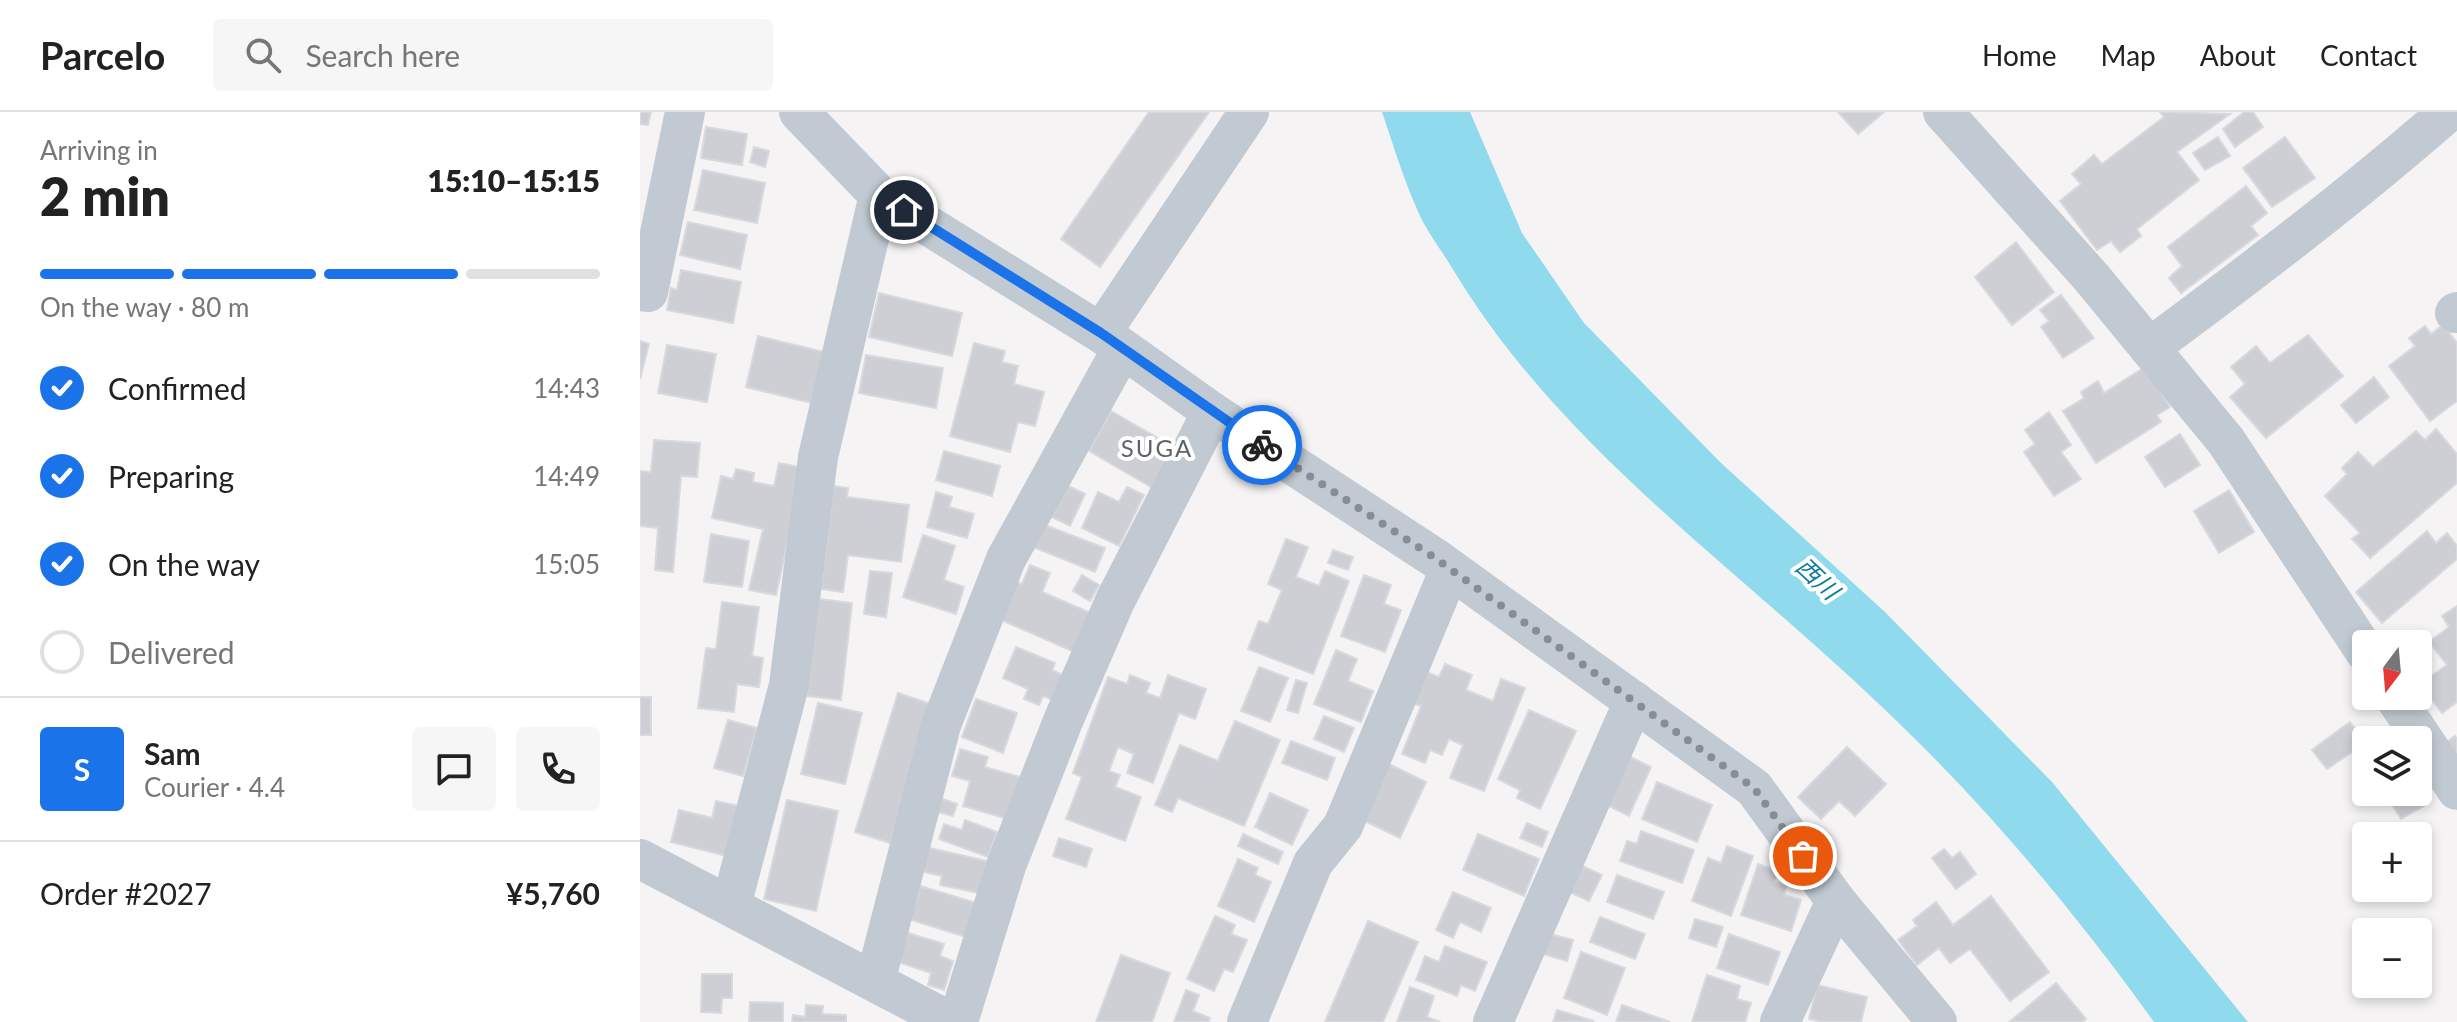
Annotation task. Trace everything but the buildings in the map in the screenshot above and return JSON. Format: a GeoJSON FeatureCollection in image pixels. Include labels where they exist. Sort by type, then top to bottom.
{"type":"FeatureCollection","features":[{"type":"Feature","properties":{"kind":"street"},"geometry":{"type":"LineString","coordinates":[[640,291],[648,292],[685,112]]}},
{"type":"Feature","properties":{"kind":"street"},"geometry":{"type":"LineString","coordinates":[[799,112],[879,195],[1112,341],[1212,412],[1450,569],[1754,788],[1921,1014]]}},
{"type":"Feature","properties":{"kind":"street"},"geometry":{"type":"LineString","coordinates":[[875,982],[941,725],[1006,559],[1112,341],[1249,112]]}},
{"type":"Feature","properties":{"kind":"street"},"geometry":{"type":"LineString","coordinates":[[1943,112],[2091,277],[2226,441],[2352,632]]}},
{"type":"Feature","properties":{"kind":"street"},"geometry":{"type":"LineString","coordinates":[[2149,348],[2326,215],[2448,112]]}},
{"type":"Feature","properties":{"kind":"street"},"geometry":{"type":"LineString","coordinates":[[731,906],[789,685],[818,457],[879,195]]}},
{"type":"Feature","properties":{"kind":"street"},"geometry":{"type":"LineString","coordinates":[[958,1022],[1006,866],[1063,721],[1115,601],[1212,412]]}},
{"type":"Feature","properties":{"kind":"street"},"geometry":{"type":"LineString","coordinates":[[1247,1022],[1313,863],[1343,826],[1450,569]]}},
{"type":"Feature","properties":{"kind":"street"},"geometry":{"type":"LineString","coordinates":[[1493,1022],[1634,701]]}},
{"type":"Feature","properties":{"kind":"street"},"geometry":{"type":"LineString","coordinates":[[2403,710],[2457,790]]}},
{"type":"Feature","properties":{"kind":"street"},"geometry":{"type":"LineString","coordinates":[[640,859],[951,1022]]}},
{"type":"Feature","properties":{"kind":"street"},"geometry":{"type":"LineString","coordinates":[[1780,1022],[1836,901]]}},
{"type":"Feature","properties":{"kind":"water","name":"西川"},"geometry":{"type":"Polygon","coordinates":[[[1382,112],[1470,112],[1522,233],[1584,323],[1721,463],[1885,612],[2052,782],[2248,1022],[2154,1022],[2059,897],[1955,780],[1825,654],[1652,502],[1597,449],[1545,394],[1497,334],[1434,241],[1412,197],[1382,112]]]}},
{"type":"Feature","properties":{"kind":"way so far"},"geometry":{"type":"LineString","coordinates":[[1262,445],[1435,558],[1754,788],[1803,856]]}},
{"type":"Feature","properties":{"kind":"district","name":"SUGA"},"geometry":{"type":"Point","coordinates":[1157,449]}},
{"type":"Feature","properties":{"kind":"route"},"geometry":{"type":"LineString","coordinates":[[904,210],[1101,333],[1262,445]]}}]}
